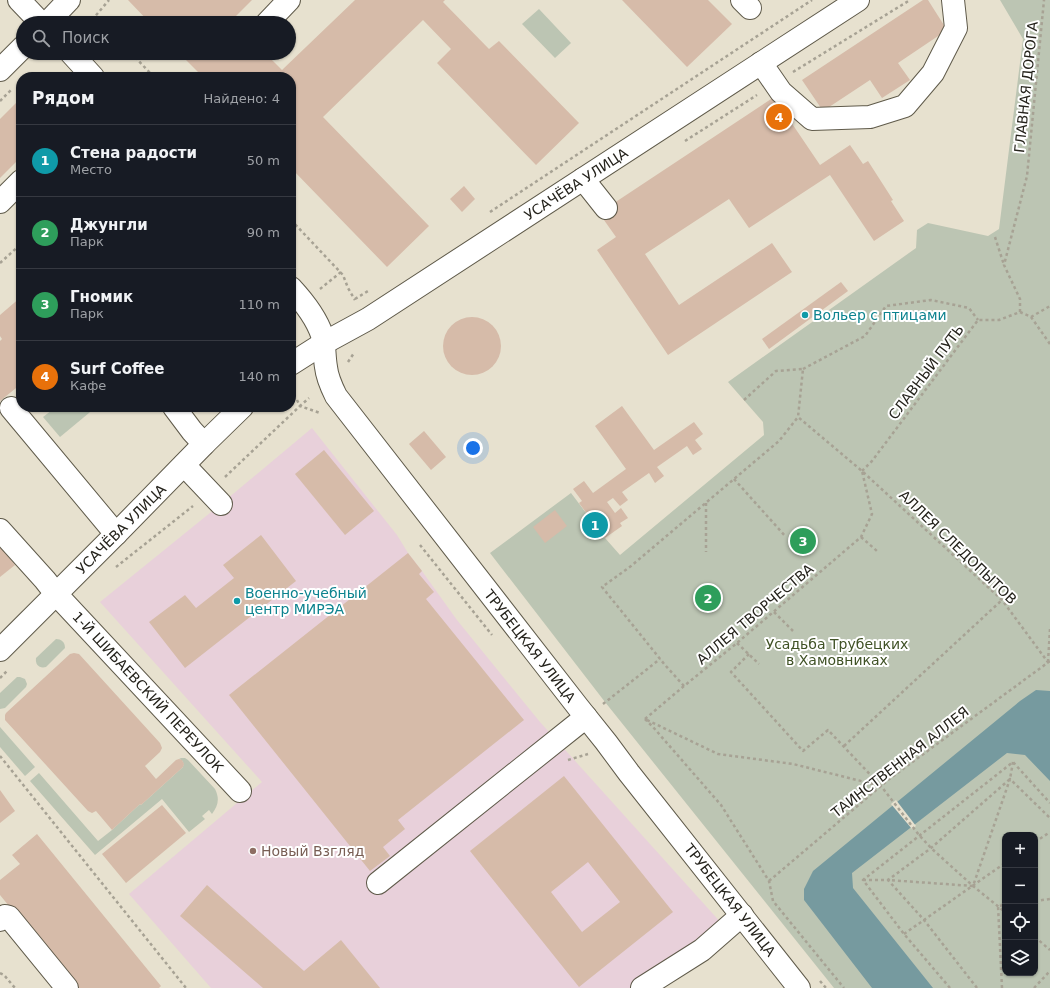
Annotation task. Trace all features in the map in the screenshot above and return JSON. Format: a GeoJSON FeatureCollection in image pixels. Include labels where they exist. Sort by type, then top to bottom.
{"type":"FeatureCollection","features":[{"type":"Feature","properties":{"kind":"street"},"geometry":{"type":"LineString","coordinates":[[19,0],[34,16]]}},
{"type":"Feature","properties":{"kind":"street"},"geometry":{"type":"LineString","coordinates":[[54,16],[69,0]]}},
{"type":"Feature","properties":{"kind":"street"},"geometry":{"type":"LineString","coordinates":[[274,16],[290,0]]}},
{"type":"Feature","properties":{"kind":"street","name":"УСАЧЁВА УЛИЦА"},"geometry":{"type":"LineString","coordinates":[[296,361],[324,343],[368,319],[858,0]]}},
{"type":"Feature","properties":{"kind":"street"},"geometry":{"type":"LineString","coordinates":[[761,64],[781,92],[812,119],[870,117],[905,106],[932,73],[956,28],[953,0]]}},
{"type":"Feature","properties":{"kind":"street"},"geometry":{"type":"LineString","coordinates":[[0,70],[16,54]]}},
{"type":"Feature","properties":{"kind":"street"},"geometry":{"type":"LineString","coordinates":[[77,60],[88,72]]}},
{"type":"Feature","properties":{"kind":"street"},"geometry":{"type":"LineString","coordinates":[[583,179],[606,208]]}},
{"type":"Feature","properties":{"kind":"street"},"geometry":{"type":"LineString","coordinates":[[0,202],[16,186]]}},
{"type":"Feature","properties":{"kind":"street","name":"ТРУБЕЦКАЯ УЛИЦА"},"geometry":{"type":"LineString","coordinates":[[296,294],[314,318],[322,335],[329,383],[336,396],[593,711],[742,915],[800,988]]}},
{"type":"Feature","properties":{"kind":"street"},"geometry":{"type":"LineString","coordinates":[[11,408],[116,534]]}},
{"type":"Feature","properties":{"kind":"street"},"geometry":{"type":"LineString","coordinates":[[178,412],[204,444]]}},
{"type":"Feature","properties":{"kind":"street","name":"УСАЧЁВА УЛИЦА"},"geometry":{"type":"LineString","coordinates":[[6,658],[56,594],[237,412]]}},
{"type":"Feature","properties":{"kind":"street"},"geometry":{"type":"LineString","coordinates":[[184,465],[215,498]]}},
{"type":"Feature","properties":{"kind":"street","name":"1-Й ШИБАЕВСКИЙ ПЕРЕУЛОК"},"geometry":{"type":"LineString","coordinates":[[0,530],[56,594],[240,791]]}},
{"type":"Feature","properties":{"kind":"street"},"geometry":{"type":"LineString","coordinates":[[378,883],[593,711]]}},
{"type":"Feature","properties":{"kind":"street"},"geometry":{"type":"LineString","coordinates":[[642,988],[702,950],[742,915]]}},
{"type":"Feature","properties":{"kind":"street"},"geometry":{"type":"LineString","coordinates":[[0,920],[5,916],[9,917],[67,988]]}},
{"type":"Feature","properties":{"kind":"path"},"geometry":{"type":"LineString","coordinates":[[95,16],[109,0]]}},
{"type":"Feature","properties":{"kind":"path"},"geometry":{"type":"LineString","coordinates":[[489,212],[812,0]]}},
{"type":"Feature","properties":{"kind":"path","name":"ГЛАВНАЯ ДОРОГА"},"geometry":{"type":"LineString","coordinates":[[1004,265],[1027,176],[1044,0]]}},
{"type":"Feature","properties":{"kind":"path"},"geometry":{"type":"LineString","coordinates":[[138,60],[149,72]]}},
{"type":"Feature","properties":{"kind":"path"},"geometry":{"type":"LineString","coordinates":[[296,225],[341,272],[355,299],[371,289]]}},
{"type":"Feature","properties":{"kind":"path"},"geometry":{"type":"LineString","coordinates":[[996,237],[1004,265],[1020,299],[1020,312],[1031,317],[1050,344]]}},
{"type":"Feature","properties":{"kind":"path"},"geometry":{"type":"LineString","coordinates":[[0,263],[16,249]]}},
{"type":"Feature","properties":{"kind":"path"},"geometry":{"type":"LineString","coordinates":[[318,291],[341,272]]}},
{"type":"Feature","properties":{"kind":"path"},"geometry":{"type":"LineString","coordinates":[[744,400],[776,371],[803,370],[865,336],[886,306],[931,300],[970,308],[978,320]]}},
{"type":"Feature","properties":{"kind":"path"},"geometry":{"type":"LineString","coordinates":[[1031,317],[1050,306]]}},
{"type":"Feature","properties":{"kind":"path","name":"СЛАВНЫЙ ПУТЬ"},"geometry":{"type":"LineString","coordinates":[[862,471],[872,461],[978,320],[999,320],[1020,312]]}},
{"type":"Feature","properties":{"kind":"path"},"geometry":{"type":"LineString","coordinates":[[684,686],[660,659],[602,587],[631,566],[779,441],[798,417],[803,370]]}},
{"type":"Feature","properties":{"kind":"path"},"geometry":{"type":"LineString","coordinates":[[296,410],[309,398]]}},
{"type":"Feature","properties":{"kind":"path"},"geometry":{"type":"LineString","coordinates":[[297,400],[300,406],[320,413]]}},
{"type":"Feature","properties":{"kind":"path"},"geometry":{"type":"LineString","coordinates":[[113,570],[215,498],[294,412]]}},
{"type":"Feature","properties":{"kind":"path","name":"АЛЛЕЯ СЛЕДОПЫТОВ"},"geometry":{"type":"LineString","coordinates":[[798,417],[862,471],[1002,600],[1049,663]]}},
{"type":"Feature","properties":{"kind":"path","name":"АЛЛЕЯ ТВОРЧЕСТВА"},"geometry":{"type":"LineString","coordinates":[[645,719],[737,644],[861,537],[872,514],[862,471]]}},
{"type":"Feature","properties":{"kind":"path"},"geometry":{"type":"LineString","coordinates":[[734,479],[786,537]]}},
{"type":"Feature","properties":{"kind":"path"},"geometry":{"type":"LineString","coordinates":[[706,503],[706,552]]}},
{"type":"Feature","properties":{"kind":"path"},"geometry":{"type":"LineString","coordinates":[[861,537],[877,551]]}},
{"type":"Feature","properties":{"kind":"path"},"geometry":{"type":"LineString","coordinates":[[844,746],[1002,600]]}},
{"type":"Feature","properties":{"kind":"path"},"geometry":{"type":"LineString","coordinates":[[774,612],[793,631]]}},
{"type":"Feature","properties":{"kind":"path"},"geometry":{"type":"LineString","coordinates":[[1049,663],[1050,629]]}},
{"type":"Feature","properties":{"kind":"path"},"geometry":{"type":"LineString","coordinates":[[737,644],[759,664]]}},
{"type":"Feature","properties":{"kind":"path"},"geometry":{"type":"LineString","coordinates":[[749,654],[731,672],[803,751],[828,730],[881,786],[931,848],[973,886],[1002,909]]}},
{"type":"Feature","properties":{"kind":"path"},"geometry":{"type":"LineString","coordinates":[[0,678],[6,658]]}},
{"type":"Feature","properties":{"kind":"path"},"geometry":{"type":"LineString","coordinates":[[593,711],[660,659]]}},
{"type":"Feature","properties":{"kind":"path","name":"ТАИНСТВЕННАЯ АЛЛЕЯ"},"geometry":{"type":"LineString","coordinates":[[769,881],[881,786],[1049,663]]}},
{"type":"Feature","properties":{"kind":"path"},"geometry":{"type":"LineString","coordinates":[[645,719],[718,754],[793,764],[881,786]]}},
{"type":"Feature","properties":{"kind":"path"},"geometry":{"type":"LineString","coordinates":[[645,719],[654,727],[721,805],[769,881],[773,901],[844,988]]}},
{"type":"Feature","properties":{"kind":"path"},"geometry":{"type":"LineString","coordinates":[[0,756],[186,988]]}},
{"type":"Feature","properties":{"kind":"path"},"geometry":{"type":"LineString","coordinates":[[973,886],[1010,778],[1013,762]]}},
{"type":"Feature","properties":{"kind":"path"},"geometry":{"type":"LineString","coordinates":[[1013,762],[1050,803]]}},
{"type":"Feature","properties":{"kind":"path"},"geometry":{"type":"LineString","coordinates":[[863,880],[1013,762]]}},
{"type":"Feature","properties":{"kind":"path"},"geometry":{"type":"LineString","coordinates":[[1010,778],[1050,818]]}},
{"type":"Feature","properties":{"kind":"path"},"geometry":{"type":"LineString","coordinates":[[888,880],[931,848],[1010,778]]}},
{"type":"Feature","properties":{"kind":"path"},"geometry":{"type":"LineString","coordinates":[[1038,840],[1050,832]]}},
{"type":"Feature","properties":{"kind":"path"},"geometry":{"type":"LineString","coordinates":[[904,934],[1002,866]]}},
{"type":"Feature","properties":{"kind":"path"},"geometry":{"type":"LineString","coordinates":[[863,880],[888,880],[973,886]]}},
{"type":"Feature","properties":{"kind":"path"},"geometry":{"type":"LineString","coordinates":[[863,880],[904,934],[950,988]]}},
{"type":"Feature","properties":{"kind":"path"},"geometry":{"type":"LineString","coordinates":[[888,880],[924,920],[977,988]]}},
{"type":"Feature","properties":{"kind":"path"},"geometry":{"type":"LineString","coordinates":[[1038,901],[1050,899]]}},
{"type":"Feature","properties":{"kind":"path"},"geometry":{"type":"LineString","coordinates":[[998,906],[1002,905]]}},
{"type":"Feature","properties":{"kind":"path"},"geometry":{"type":"LineString","coordinates":[[998,906],[1002,988]]}},
{"type":"Feature","properties":{"kind":"path"},"geometry":{"type":"LineString","coordinates":[[1038,940],[1050,950]]}},
{"type":"Feature","properties":{"kind":"path"},"geometry":{"type":"LineString","coordinates":[[1034,988],[1050,971]]}},
{"type":"Feature","properties":{"kind":"path"},"geometry":{"type":"LineString","coordinates":[[0,973],[4,975],[15,988]]}},
{"type":"Feature","properties":{"kind":"shaded area"},"geometry":{"type":"Polygon","coordinates":[[[312,428],[397,535],[408,553],[457,620],[540,722],[723,925],[648,988],[211,988],[129,894],[262,782],[100,602],[312,428]]]}},
{"type":"Feature","properties":{"kind":"green space","name":"Усадьба Трубецких в Хамовниках"},"geometry":{"type":"Polygon","coordinates":[[[1000,0],[1050,0],[1050,988],[834,988],[605,702],[490,553],[571,493],[605,538],[620,555],[764,435],[763,422],[728,382],[916,248],[917,230],[928,223],[988,236],[999,229],[1023,39],[1000,0]]]}},
{"type":"Feature","properties":{"kind":"green space"},"geometry":{"type":"Polygon","coordinates":[[[539,9],[571,43],[555,58],[522,24],[539,9]]]}},
{"type":"Feature","properties":{"kind":"green space"},"geometry":{"type":"Polygon","coordinates":[[[50,412],[90,412],[60,437],[43,417],[50,412]]]}},
{"type":"Feature","properties":{"kind":"green space"},"geometry":{"type":"Polygon","coordinates":[[[56,639],[62,641],[65,648],[46,667],[39,667],[36,658],[56,639]]]}},
{"type":"Feature","properties":{"kind":"green space"},"geometry":{"type":"Polygon","coordinates":[[[17,677],[25,679],[27,684],[26,687],[5,708],[0,709],[0,693],[17,677]]]}},
{"type":"Feature","properties":{"kind":"green space"},"geometry":{"type":"Polygon","coordinates":[[[0,727],[35,767],[25,776],[0,747],[0,727]]]}},
{"type":"Feature","properties":{"kind":"green space"},"geometry":{"type":"Polygon","coordinates":[[[181,758],[188,760],[215,789],[218,802],[212,814],[209,810],[202,816],[205,819],[189,832],[162,799],[95,855],[30,781],[39,773],[98,841],[183,767],[183,762],[179,759],[181,758]]]}},
{"type":"Feature","properties":{"kind":"water"},"geometry":{"type":"Polygon","coordinates":[[[1036,690],[1050,691],[1050,781],[1025,755],[1007,753],[852,873],[853,888],[933,988],[872,988],[804,900],[804,889],[813,871],[1020,701],[1036,690]]]}},
{"type":"Feature","properties":{"kind":"pier"},"geometry":{"type":"Polygon","coordinates":[[[896,800],[916,826],[912,829],[891,804],[896,800]]]}},
{"type":"Feature","properties":{"kind":"building"},"geometry":{"type":"Polygon","coordinates":[[[128,0],[252,0],[236,16],[143,16],[128,0]]]}},
{"type":"Feature","properties":{"kind":"building"},"geometry":{"type":"Polygon","coordinates":[[[355,0],[445,0],[443,2],[489,49],[499,41],[579,123],[536,165],[437,63],[451,49],[423,20],[323,117],[429,226],[387,267],[296,173],[296,72],[198,72],[186,60],[272,60],[282,70],[292,60],[296,60],[296,57],[355,0]]]}},
{"type":"Feature","properties":{"kind":"building"},"geometry":{"type":"Polygon","coordinates":[[[622,0],[708,0],[732,24],[687,67],[622,0]]]}},
{"type":"Feature","properties":{"kind":"building"},"geometry":{"type":"Polygon","coordinates":[[[923,0],[928,0],[947,30],[898,63],[910,80],[882,98],[870,80],[823,111],[802,80],[923,0]]]}},
{"type":"Feature","properties":{"kind":"building"},"geometry":{"type":"Polygon","coordinates":[[[774,97],[820,165],[850,145],[863,164],[868,161],[893,200],[891,201],[904,221],[874,241],[830,175],[749,228],[729,199],[645,254],[679,305],[772,243],[792,272],[668,355],[597,250],[616,237],[599,213],[774,97]]]}},
{"type":"Feature","properties":{"kind":"building"},"geometry":{"type":"Polygon","coordinates":[[[16,103],[16,162],[0,178],[0,119],[16,103]]]}},
{"type":"Feature","properties":{"kind":"building"},"geometry":{"type":"Polygon","coordinates":[[[464,186],[475,199],[462,212],[450,199],[464,186]]]}},
{"type":"Feature","properties":{"kind":"building","name":"Вольер с птицами"},"geometry":{"type":"Polygon","coordinates":[[[841,282],[848,291],[769,349],[762,339],[841,282]]]}},
{"type":"Feature","properties":{"kind":"building"},"geometry":{"type":"Polygon","coordinates":[[[16,301],[16,388],[0,401],[0,341],[2,339],[0,336],[0,315],[16,301]]]}},
{"type":"Feature","properties":{"kind":"building"},"geometry":{"type":"Polygon","coordinates":[[[472,317],[483,319],[496,330],[499,335],[501,346],[499,357],[488,370],[483,373],[472,375],[461,373],[448,362],[445,357],[443,346],[445,335],[456,322],[461,319],[472,317]]]}},
{"type":"Feature","properties":{"kind":"building"},"geometry":{"type":"Polygon","coordinates":[[[622,406],[654,450],[694,422],[703,434],[695,440],[702,449],[693,455],[687,446],[657,467],[664,476],[655,483],[649,473],[622,492],[628,500],[620,506],[613,498],[607,502],[615,513],[621,508],[628,518],[620,523],[622,526],[605,538],[579,503],[582,501],[573,489],[584,481],[593,493],[626,469],[595,426],[622,406]]]}},
{"type":"Feature","properties":{"kind":"building"},"geometry":{"type":"Polygon","coordinates":[[[424,431],[446,457],[431,470],[409,444],[424,431]]]}},
{"type":"Feature","properties":{"kind":"building"},"geometry":{"type":"Polygon","coordinates":[[[324,450],[374,511],[345,535],[295,474],[324,450]]]}},
{"type":"Feature","properties":{"kind":"building"},"geometry":{"type":"Polygon","coordinates":[[[555,510],[567,526],[545,543],[533,527],[555,510]]]}},
{"type":"Feature","properties":{"kind":"building","name":"Военно-учебный центр МИРЭА"},"geometry":{"type":"Polygon","coordinates":[[[261,535],[296,581],[185,668],[149,622],[185,595],[196,608],[234,578],[223,565],[261,535]]]}},
{"type":"Feature","properties":{"kind":"building"},"geometry":{"type":"Polygon","coordinates":[[[0,546],[15,565],[0,577],[0,546]]]}},
{"type":"Feature","properties":{"kind":"building"},"geometry":{"type":"Polygon","coordinates":[[[408,553],[422,571],[419,574],[434,592],[426,599],[524,720],[398,820],[405,829],[383,847],[390,856],[370,871],[229,695],[408,553]]]}},
{"type":"Feature","properties":{"kind":"building"},"geometry":{"type":"Polygon","coordinates":[[[70,654],[79,654],[160,743],[162,748],[160,752],[145,766],[156,779],[176,760],[182,760],[184,764],[183,767],[112,830],[96,811],[92,813],[88,811],[5,720],[6,713],[70,654]]]}},
{"type":"Feature","properties":{"kind":"building"},"geometry":{"type":"Polygon","coordinates":[[[564,776],[673,912],[579,987],[470,851],[564,776]],[[588,862],[551,892],[582,932],[620,902],[588,862]]]}},
{"type":"Feature","properties":{"kind":"building"},"geometry":{"type":"Polygon","coordinates":[[[0,790],[15,811],[0,823],[0,790]]]}},
{"type":"Feature","properties":{"kind":"building"},"geometry":{"type":"Polygon","coordinates":[[[162,805],[186,833],[126,883],[102,854],[162,805]]]}},
{"type":"Feature","properties":{"kind":"building"},"geometry":{"type":"Polygon","coordinates":[[[37,834],[161,986],[159,988],[76,988],[0,895],[0,880],[20,864],[12,855],[37,834]]]}},
{"type":"Feature","properties":{"kind":"building"},"geometry":{"type":"Polygon","coordinates":[[[207,885],[304,971],[341,940],[380,988],[263,988],[180,916],[207,885]]]}},
{"type":"Feature","properties":{"kind":"place","name":"Surf Coffee"},"geometry":{"type":"Point","coordinates":[779,117]}},
{"type":"Feature","properties":{"kind":"place","name":"Вольер с птицами"},"geometry":{"type":"Point","coordinates":[805,315]}},
{"type":"Feature","properties":{"kind":"place","name":"Стена радости"},"geometry":{"type":"Point","coordinates":[595,525]}},
{"type":"Feature","properties":{"kind":"place","name":"Гномик"},"geometry":{"type":"Point","coordinates":[803,541]}},
{"type":"Feature","properties":{"kind":"place","name":"Джунгли"},"geometry":{"type":"Point","coordinates":[708,598]}},
{"type":"Feature","properties":{"kind":"place","name":"Военно-учебный центр МИРЭА"},"geometry":{"type":"Point","coordinates":[237,601]}},
{"type":"Feature","properties":{"kind":"place","name":"Новый Взгляд"},"geometry":{"type":"Point","coordinates":[253,851]}}]}
